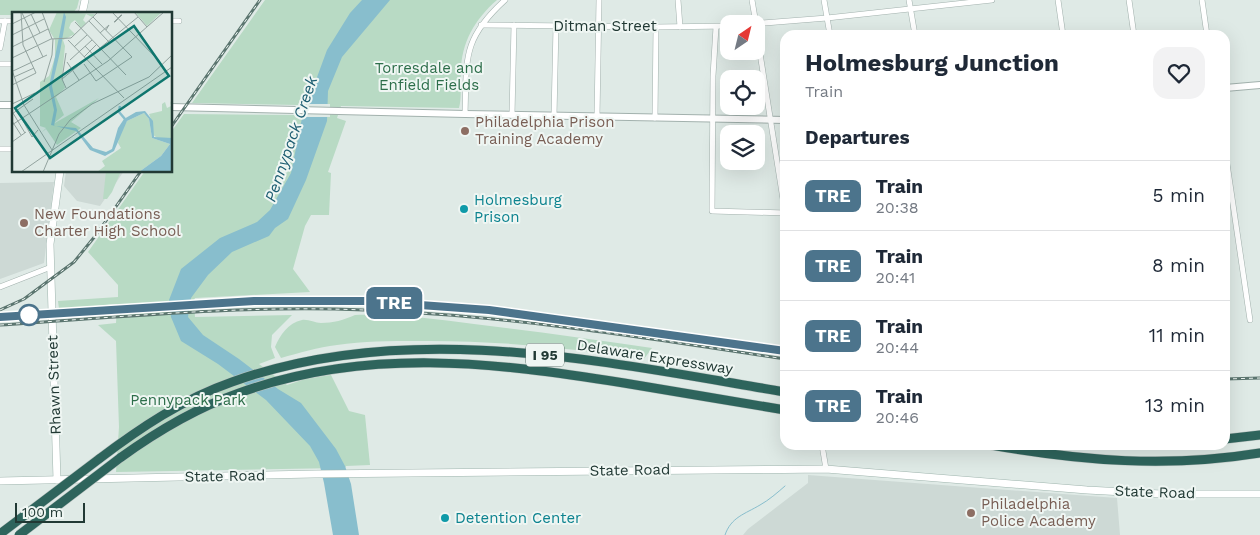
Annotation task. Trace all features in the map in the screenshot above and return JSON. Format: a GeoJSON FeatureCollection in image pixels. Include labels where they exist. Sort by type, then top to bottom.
{"type":"FeatureCollection","features":[{"type":"Feature","properties":{"kind":"highway","name":"Delaware Expressway"},"geometry":{"type":"LineString","coordinates":[[0,534],[99,459],[155,420],[188,401],[216,388],[269,369],[302,361],[354,353],[386,351],[496,351],[568,357],[780,391]]}},
{"type":"Feature","properties":{"kind":"highway","name":"Delaware Expressway"},"geometry":{"type":"LineString","coordinates":[[19,535],[120,458],[192,413],[226,397],[315,371],[358,365],[410,362],[504,366],[780,409]]}},
{"type":"Feature","properties":{"kind":"highway"},"geometry":{"type":"LineString","coordinates":[[1230,438],[1260,435]]}},
{"type":"Feature","properties":{"kind":"highway"},"geometry":{"type":"LineString","coordinates":[[1021,450],[1057,456],[1122,462],[1201,460],[1260,453]]}},
{"type":"Feature","properties":{"kind":"main road","name":"Rhawn Street"},"geometry":{"type":"LineString","coordinates":[[57,480],[50,244],[60,172]]}},
{"type":"Feature","properties":{"kind":"main road","name":"State Road"},"geometry":{"type":"LineString","coordinates":[[0,481],[314,474],[826,469],[1087,490],[1161,494],[1260,494]]}},
{"type":"Feature","properties":{"kind":"street"},"geometry":{"type":"LineString","coordinates":[[465,114],[468,57],[473,38],[481,25],[505,0]]}},
{"type":"Feature","properties":{"kind":"street"},"geometry":{"type":"LineString","coordinates":[[597,117],[599,0]]}},
{"type":"Feature","properties":{"kind":"street"},"geometry":{"type":"LineString","coordinates":[[678,0],[680,27]]}},
{"type":"Feature","properties":{"kind":"street"},"geometry":{"type":"LineString","coordinates":[[752,0],[754,15]]}},
{"type":"Feature","properties":{"kind":"street"},"geometry":{"type":"LineString","coordinates":[[824,0],[829,30]]}},
{"type":"Feature","properties":{"kind":"street"},"geometry":{"type":"LineString","coordinates":[[909,0],[914,30]]}},
{"type":"Feature","properties":{"kind":"street"},"geometry":{"type":"LineString","coordinates":[[765,23],[992,0]]}},
{"type":"Feature","properties":{"kind":"street"},"geometry":{"type":"LineString","coordinates":[[1058,0],[1062,30]]}},
{"type":"Feature","properties":{"kind":"street"},"geometry":{"type":"LineString","coordinates":[[1129,0],[1133,30]]}},
{"type":"Feature","properties":{"kind":"street"},"geometry":{"type":"LineString","coordinates":[[1202,0],[1206,30]]}},
{"type":"Feature","properties":{"kind":"street"},"geometry":{"type":"LineString","coordinates":[[172,21],[178,21]]}},
{"type":"Feature","properties":{"kind":"street"},"geometry":{"type":"LineString","coordinates":[[0,48],[2,22]]}},
{"type":"Feature","properties":{"kind":"street","name":"Ditman Street"},"geometry":{"type":"LineString","coordinates":[[481,25],[720,27]]}},
{"type":"Feature","properties":{"kind":"street"},"geometry":{"type":"LineString","coordinates":[[512,115],[514,25]]}},
{"type":"Feature","properties":{"kind":"street"},"geometry":{"type":"LineString","coordinates":[[554,116],[556,26]]}},
{"type":"Feature","properties":{"kind":"street"},"geometry":{"type":"LineString","coordinates":[[655,118],[656,27]]}},
{"type":"Feature","properties":{"kind":"street"},"geometry":{"type":"LineString","coordinates":[[716,27],[713,76],[712,210],[780,212]]}},
{"type":"Feature","properties":{"kind":"street"},"geometry":{"type":"LineString","coordinates":[[761,60],[780,179]]}},
{"type":"Feature","properties":{"kind":"street"},"geometry":{"type":"LineString","coordinates":[[1230,88],[1260,85]]}},
{"type":"Feature","properties":{"kind":"street"},"geometry":{"type":"LineString","coordinates":[[172,107],[780,120]]}},
{"type":"Feature","properties":{"kind":"street"},"geometry":{"type":"LineString","coordinates":[[1230,184],[1250,320]]}},
{"type":"Feature","properties":{"kind":"street"},"geometry":{"type":"LineString","coordinates":[[0,287],[51,267]]}},
{"type":"Feature","properties":{"kind":"street"},"geometry":{"type":"LineString","coordinates":[[823,450],[826,469]]}},
{"type":"Feature","properties":{"kind":"shaded area"},"geometry":{"type":"Polygon","coordinates":[[[66,172],[123,172],[100,206],[77,201],[64,186],[66,172]]]}},
{"type":"Feature","properties":{"kind":"shaded area","name":"New Foundations Charter High School"},"geometry":{"type":"Polygon","coordinates":[[[54,182],[44,263],[0,279],[0,183],[54,182]]]}},
{"type":"Feature","properties":{"kind":"shaded area"},"geometry":{"type":"Polygon","coordinates":[[[808,475],[1117,498],[1120,535],[743,535],[748,529],[808,483],[808,475]]]}},
{"type":"Feature","properties":{"kind":"green space"},"geometry":{"type":"Polygon","coordinates":[[[0,0],[79,0],[74,12],[12,12],[12,15],[0,15],[0,0]]]}},
{"type":"Feature","properties":{"kind":"green space","name":"Pennypack Park"},"geometry":{"type":"Polygon","coordinates":[[[265,0],[497,0],[476,23],[467,41],[462,61],[459,108],[341,106],[337,118],[346,121],[328,172],[331,173],[329,215],[311,215],[305,226],[293,269],[310,292],[195,298],[194,300],[195,317],[292,315],[272,335],[271,347],[275,358],[259,364],[287,385],[305,379],[331,375],[349,411],[365,415],[370,465],[346,466],[345,468],[116,472],[119,427],[116,341],[98,325],[116,323],[117,304],[59,309],[58,301],[118,297],[118,285],[88,252],[144,172],[172,172],[172,131],[184,114],[295,115],[298,105],[192,103],[265,0]]]}},
{"type":"Feature","properties":{"kind":"green space"},"geometry":{"type":"Polygon","coordinates":[[[106,172],[121,172],[112,192],[107,199],[103,199],[106,172]]]}},
{"type":"Feature","properties":{"kind":"green space"},"geometry":{"type":"Polygon","coordinates":[[[355,315],[400,316],[444,320],[652,348],[644,359],[559,348],[503,343],[446,341],[357,343],[323,347],[281,358],[275,347],[285,330],[297,322],[304,320],[319,323],[330,322],[343,320],[355,315]]]}},
{"type":"Feature","properties":{"kind":"water"},"geometry":{"type":"Polygon","coordinates":[[[362,0],[390,0],[342,57],[328,91],[327,121],[306,180],[288,219],[275,228],[269,236],[232,252],[208,275],[191,298],[188,317],[203,335],[239,359],[278,389],[301,403],[336,449],[345,466],[351,484],[359,535],[333,535],[319,462],[310,446],[266,400],[218,364],[181,341],[171,317],[169,300],[181,269],[220,238],[257,222],[270,210],[291,173],[302,118],[327,50],[350,13],[362,0]]]}},
{"type":"Feature","properties":{"kind":"pier"},"geometry":{"type":"Polygon","coordinates":[[[307,104],[330,104],[330,117],[302,117],[307,104]]]}},
{"type":"Feature","properties":{"kind":"waterway"},"geometry":{"type":"LineString","coordinates":[[725,535],[735,520],[767,501],[785,486]]}},
{"type":"Feature","properties":{"kind":"railway"},"geometry":{"type":"LineString","coordinates":[[172,126],[260,0]]}},
{"type":"Feature","properties":{"kind":"railway"},"geometry":{"type":"LineString","coordinates":[[0,310],[24,299],[74,262],[96,235],[140,172]]}},
{"type":"Feature","properties":{"kind":"railway"},"geometry":{"type":"LineString","coordinates":[[0,317],[228,302],[364,301],[523,313],[780,350]]}},
{"type":"Feature","properties":{"kind":"railway"},"geometry":{"type":"LineString","coordinates":[[0,325],[228,310],[364,310],[470,317],[575,328],[780,358]]}},
{"type":"Feature","properties":{"kind":"railway"},"geometry":{"type":"LineString","coordinates":[[1230,379],[1260,378]]}},
{"type":"Feature","properties":{"kind":"train","name":"TRE"},"geometry":{"type":"LineString","coordinates":[[0,317],[254,301],[365,301],[489,310],[780,350]]}},
{"type":"Feature","properties":{"kind":"place","name":"Philadelphia Prison Training Academy"},"geometry":{"type":"Point","coordinates":[465,131]}},
{"type":"Feature","properties":{"kind":"place","name":"Holmesburg Prison"},"geometry":{"type":"Point","coordinates":[464,209]}},
{"type":"Feature","properties":{"kind":"place","name":"New Foundations Charter High School"},"geometry":{"type":"Point","coordinates":[24,223]}},
{"type":"Feature","properties":{"kind":"place","name":"Philadelphia Police Academy"},"geometry":{"type":"Point","coordinates":[971,513]}},
{"type":"Feature","properties":{"kind":"place","name":"Detention Center"},"geometry":{"type":"Point","coordinates":[445,518]}},
{"type":"Feature","properties":{"kind":"park label","name":"Torresdale and Enfield Fields"},"geometry":{"type":"Point","coordinates":[429,76]}},
{"type":"Feature","properties":{"kind":"water label","name":"Pennypack Creek"},"geometry":{"type":"Point","coordinates":[291,139]}}]}
